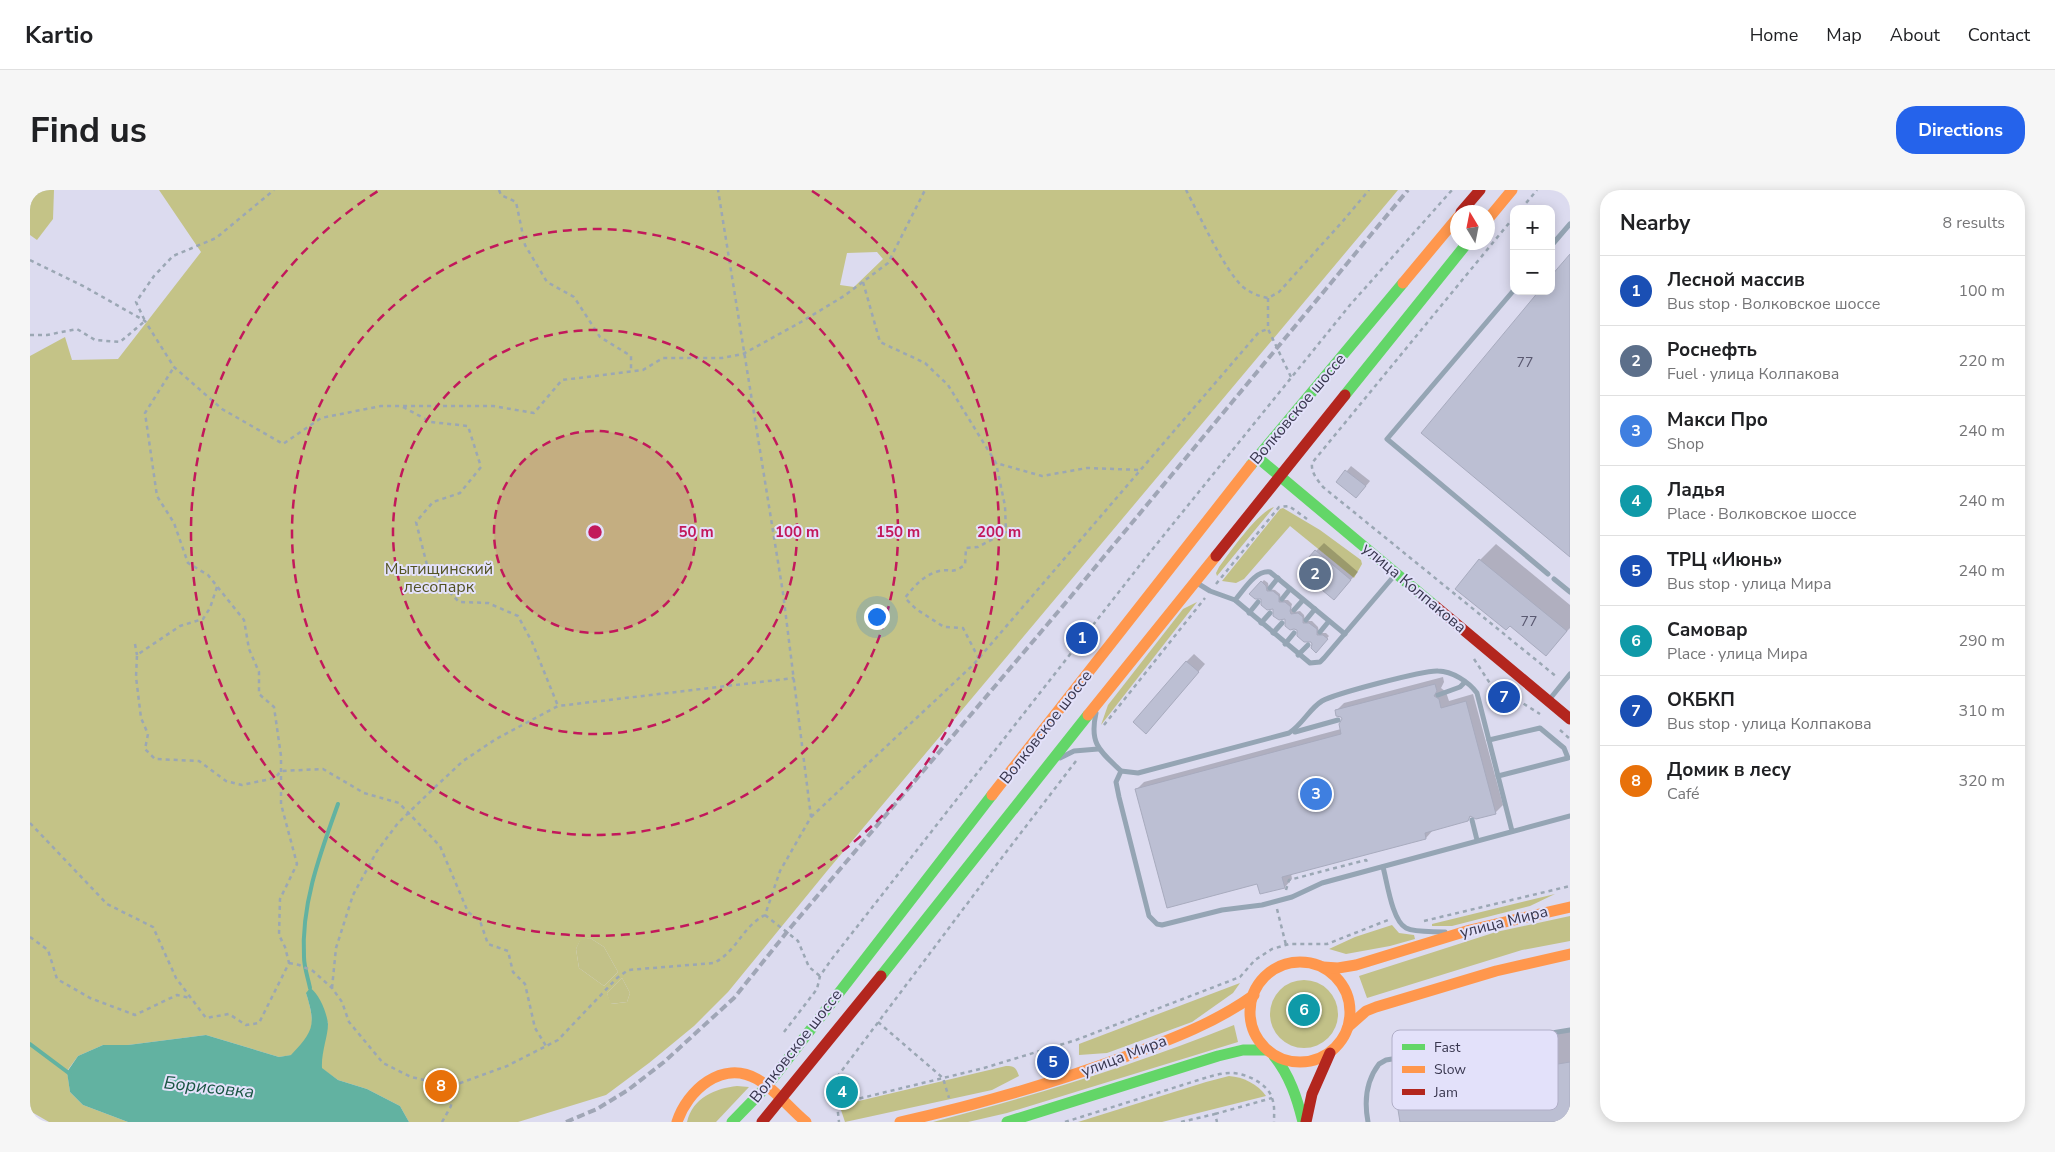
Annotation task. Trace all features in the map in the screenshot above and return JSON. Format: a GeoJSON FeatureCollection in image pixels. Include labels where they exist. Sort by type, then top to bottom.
{"type":"FeatureCollection","features":[{"type":"Feature","properties":{"kind":"main road"},"geometry":{"type":"LineString","coordinates":[[1468,205],[1480,190]]}},
{"type":"Feature","properties":{"kind":"main road"},"geometry":{"type":"LineString","coordinates":[[1495,211],[1512,190]]}},
{"type":"Feature","properties":{"kind":"main road","name":"Волковское шоссе"},"geometry":{"type":"LineString","coordinates":[[732,1122],[767,1086],[914,894],[1257,457],[1450,227]]}},
{"type":"Feature","properties":{"kind":"main road","name":"Волковское шоссе"},"geometry":{"type":"LineString","coordinates":[[762,1122],[940,903],[1043,770],[1462,250]]}},
{"type":"Feature","properties":{"kind":"main road","name":"улица Колпакова"},"geometry":{"type":"LineString","coordinates":[[1257,457],[1570,719]]}},
{"type":"Feature","properties":{"kind":"main road","name":"улица Мира"},"geometry":{"type":"LineString","coordinates":[[1323,967],[1338,968],[1356,965],[1470,930],[1570,907]]}},
{"type":"Feature","properties":{"kind":"main road"},"geometry":{"type":"LineString","coordinates":[[1348,1027],[1366,1011],[1376,1007],[1496,971],[1570,954]]}},
{"type":"Feature","properties":{"kind":"main road"},"geometry":{"type":"LineString","coordinates":[[1270,1053],[1298,1062],[1322,1058],[1343,1040],[1348,1027],[1349,1006],[1344,990],[1323,967],[1309,961],[1282,965],[1265,976],[1254,995],[1252,1009],[1253,1024],[1259,1039],[1270,1053],[1288,1074],[1304,1122]]}},
{"type":"Feature","properties":{"kind":"main road","name":"улица Мира"},"geometry":{"type":"LineString","coordinates":[[900,1122],[969,1106],[1086,1071],[1215,1020],[1254,995]]}},
{"type":"Feature","properties":{"kind":"main road","name":"улица Мира"},"geometry":{"type":"LineString","coordinates":[[1007,1122],[1054,1110],[1203,1061],[1243,1051],[1270,1053]]}},
{"type":"Feature","properties":{"kind":"main road"},"geometry":{"type":"LineString","coordinates":[[1304,1122],[1312,1094],[1330,1053]]}},
{"type":"Feature","properties":{"kind":"main road"},"geometry":{"type":"LineString","coordinates":[[677,1122],[680,1112],[691,1094],[707,1080],[720,1076],[741,1074],[758,1079],[782,1099],[803,1121]]}},
{"type":"Feature","properties":{"kind":"lane"},"geometry":{"type":"LineString","coordinates":[[1555,241],[1570,224]]}},
{"type":"Feature","properties":{"kind":"lane"},"geometry":{"type":"LineString","coordinates":[[1510,295],[1387,439],[1548,574]]}},
{"type":"Feature","properties":{"kind":"lane"},"geometry":{"type":"LineString","coordinates":[[1235,600],[1261,572],[1270,572],[1344,634]]}},
{"type":"Feature","properties":{"kind":"lane"},"geometry":{"type":"LineString","coordinates":[[1195,581],[1210,592],[1235,600],[1310,664],[1320,662],[1396,574]]}},
{"type":"Feature","properties":{"kind":"lane"},"geometry":{"type":"LineString","coordinates":[[1270,588],[1278,578]]}},
{"type":"Feature","properties":{"kind":"lane"},"geometry":{"type":"LineString","coordinates":[[1554,579],[1570,592]]}},
{"type":"Feature","properties":{"kind":"lane"},"geometry":{"type":"LineString","coordinates":[[1282,599],[1290,589]]}},
{"type":"Feature","properties":{"kind":"lane"},"geometry":{"type":"LineString","coordinates":[[1294,610],[1303,600]]}},
{"type":"Feature","properties":{"kind":"lane"},"geometry":{"type":"LineString","coordinates":[[1249,613],[1258,602]]}},
{"type":"Feature","properties":{"kind":"lane"},"geometry":{"type":"LineString","coordinates":[[1306,620],[1315,609]]}},
{"type":"Feature","properties":{"kind":"lane"},"geometry":{"type":"LineString","coordinates":[[1261,623],[1270,613]]}},
{"type":"Feature","properties":{"kind":"lane"},"geometry":{"type":"LineString","coordinates":[[1320,632],[1329,621]]}},
{"type":"Feature","properties":{"kind":"lane"},"geometry":{"type":"LineString","coordinates":[[1273,633],[1282,623]]}},
{"type":"Feature","properties":{"kind":"lane"},"geometry":{"type":"LineString","coordinates":[[1285,644],[1294,633]]}},
{"type":"Feature","properties":{"kind":"lane"},"geometry":{"type":"LineString","coordinates":[[1298,655],[1308,645]]}},
{"type":"Feature","properties":{"kind":"lane"},"geometry":{"type":"LineString","coordinates":[[1289,733],[1298,728],[1317,704],[1332,696],[1429,671],[1446,672],[1465,682],[1477,693],[1512,831]]}},
{"type":"Feature","properties":{"kind":"lane"},"geometry":{"type":"LineString","coordinates":[[1548,701],[1570,674]]}},
{"type":"Feature","properties":{"kind":"lane"},"geometry":{"type":"LineString","coordinates":[[1438,695],[1460,687],[1465,682]]}},
{"type":"Feature","properties":{"kind":"lane"},"geometry":{"type":"LineString","coordinates":[[1098,703],[1094,723],[1094,738],[1098,749],[1121,771],[1138,773],[1338,720]]}},
{"type":"Feature","properties":{"kind":"lane"},"geometry":{"type":"LineString","coordinates":[[1489,740],[1540,728],[1564,748],[1567,753],[1568,758],[1498,776]]}},
{"type":"Feature","properties":{"kind":"lane"},"geometry":{"type":"LineString","coordinates":[[1043,770],[1074,751],[1098,749]]}},
{"type":"Feature","properties":{"kind":"lane"},"geometry":{"type":"LineString","coordinates":[[1121,771],[1116,782],[1117,789],[1149,916],[1152,920],[1162,925],[1222,910],[1254,907],[1275,902],[1298,895],[1322,883],[1570,816]]}},
{"type":"Feature","properties":{"kind":"lane"},"geometry":{"type":"LineString","coordinates":[[1472,820],[1477,840]]}},
{"type":"Feature","properties":{"kind":"lane"},"geometry":{"type":"LineString","coordinates":[[1383,867],[1395,915],[1403,926],[1410,930],[1422,931],[1470,930]]}},
{"type":"Feature","properties":{"kind":"lane"},"geometry":{"type":"LineString","coordinates":[[1368,1122],[1365,1107],[1366,1091],[1379,1064],[1392,1059]]}},
{"type":"Feature","properties":{"kind":"path"},"geometry":{"type":"LineString","coordinates":[[274,190],[216,238],[173,256],[154,276],[136,302],[145,321],[174,367],[222,409],[283,444],[321,418],[381,406],[493,406],[534,414],[562,380],[643,370],[663,358],[722,358],[743,354],[844,296],[888,263],[925,190]]}},
{"type":"Feature","properties":{"kind":"path"},"geometry":{"type":"LineString","coordinates":[[498,190],[501,195],[516,202],[525,245],[547,282],[574,298],[600,337],[631,356],[631,371]]}},
{"type":"Feature","properties":{"kind":"path"},"geometry":{"type":"LineString","coordinates":[[718,190],[782,593],[812,817]]}},
{"type":"Feature","properties":{"kind":"path"},"geometry":{"type":"LineString","coordinates":[[1186,190],[1226,263],[1242,286],[1255,295],[1268,298],[1280,292],[1368,190]]}},
{"type":"Feature","properties":{"kind":"path"},"geometry":{"type":"LineString","coordinates":[[784,1032],[817,989],[820,976],[1027,708],[1291,377],[1356,298],[1452,190]]}},
{"type":"Feature","properties":{"kind":"path"},"geometry":{"type":"LineString","coordinates":[[1524,205],[1537,190]]}},
{"type":"Feature","properties":{"kind":"path"},"geometry":{"type":"LineString","coordinates":[[30,260],[86,287],[145,321]]}},
{"type":"Feature","properties":{"kind":"path"},"geometry":{"type":"LineString","coordinates":[[863,282],[880,342],[925,363],[948,385],[996,463],[1005,506],[1006,532],[978,547],[966,548],[965,565],[955,572],[940,571],[916,583],[905,598],[916,609],[944,627],[963,628],[979,658]]}},
{"type":"Feature","properties":{"kind":"path"},"geometry":{"type":"LineString","coordinates":[[1268,298],[1268,328],[1291,377]]}},
{"type":"Feature","properties":{"kind":"path"},"geometry":{"type":"LineString","coordinates":[[30,335],[47,335],[77,328],[96,340],[120,342],[145,321]]}},
{"type":"Feature","properties":{"kind":"path"},"geometry":{"type":"LineString","coordinates":[[289,963],[312,971],[332,988],[342,1002],[349,1022],[383,1064],[411,1077],[452,1086],[507,1066],[558,1040],[617,978],[628,970],[714,963],[725,957],[753,921],[766,915],[780,871],[812,817],[979,658],[1259,332],[1268,328]]}},
{"type":"Feature","properties":{"kind":"path"},"geometry":{"type":"LineString","coordinates":[[30,823],[107,904],[153,927],[176,978],[206,1018],[229,1014],[246,1025],[259,1023],[289,963],[279,935],[280,899],[298,864],[281,804],[281,756],[274,707],[259,694],[259,672],[249,649],[244,620],[208,576],[188,563],[174,523],[156,496],[145,413],[174,367]]}},
{"type":"Feature","properties":{"kind":"path"},"geometry":{"type":"LineString","coordinates":[[401,406],[431,422],[468,426],[481,467],[460,492],[433,502],[416,522],[428,569],[459,602],[488,603],[518,616],[532,642],[558,706]]}},
{"type":"Feature","properties":{"kind":"path"},"geometry":{"type":"LineString","coordinates":[[996,463],[1042,476],[1087,468],[1141,470]]}},
{"type":"Feature","properties":{"kind":"path"},"geometry":{"type":"LineString","coordinates":[[1094,738],[1144,672],[1279,507],[1289,506],[1312,523]]}},
{"type":"Feature","properties":{"kind":"path"},"geometry":{"type":"LineString","coordinates":[[138,656],[180,626],[203,619],[210,608],[217,587]]}},
{"type":"Feature","properties":{"kind":"path"},"geometry":{"type":"LineString","coordinates":[[134,644],[138,656],[136,676],[141,718],[148,734],[145,749],[155,759],[199,761],[226,781],[242,785],[275,778],[281,771],[323,769],[364,794],[399,803],[409,812],[440,846],[468,912],[480,921],[488,944],[508,951],[513,972],[525,984],[535,1028],[546,1046]]}},
{"type":"Feature","properties":{"kind":"path"},"geometry":{"type":"LineString","coordinates":[[1468,653],[1495,691],[1504,700],[1516,699],[1544,717]]}},
{"type":"Feature","properties":{"kind":"path"},"geometry":{"type":"LineString","coordinates":[[332,988],[336,948],[353,895],[377,850],[388,834],[409,812],[463,761],[496,739],[558,706],[794,678]]}},
{"type":"Feature","properties":{"kind":"path"},"geometry":{"type":"LineString","coordinates":[[1557,728],[1570,739]]}},
{"type":"Feature","properties":{"kind":"path"},"geometry":{"type":"LineString","coordinates":[[1086,749],[996,864],[831,1085],[827,1099],[831,1104],[984,1068],[1076,1040],[1240,977],[1260,956],[1272,949],[1286,945],[1327,944],[1379,923]]}},
{"type":"Feature","properties":{"kind":"path"},"geometry":{"type":"LineString","coordinates":[[1418,922],[1570,886]]}},
{"type":"Feature","properties":{"kind":"path"},"geometry":{"type":"LineString","coordinates":[[1275,902],[1286,945]]}},
{"type":"Feature","properties":{"kind":"path"},"geometry":{"type":"LineString","coordinates":[[766,915],[798,941],[809,967],[820,976]]}},
{"type":"Feature","properties":{"kind":"path"},"geometry":{"type":"LineString","coordinates":[[30,937],[48,950],[57,979],[90,998],[135,1016],[177,995],[191,998]]}},
{"type":"Feature","properties":{"kind":"path"},"geometry":{"type":"LineString","coordinates":[[878,1022],[943,1078],[949,1098]]}},
{"type":"Feature","properties":{"kind":"path"},"geometry":{"type":"LineString","coordinates":[[1065,1122],[1222,1074],[1232,1073],[1247,1076],[1263,1085],[1270,1092],[1274,1122]]}},
{"type":"Feature","properties":{"kind":"path"},"geometry":{"type":"LineString","coordinates":[[442,1122],[451,1106],[452,1086]]}},
{"type":"Feature","properties":{"kind":"path"},"geometry":{"type":"LineString","coordinates":[[1181,1122],[1272,1098]]}},
{"type":"Feature","properties":{"kind":"path"},"geometry":{"type":"LineString","coordinates":[[836,1104],[839,1122]]}},
{"type":"Feature","properties":{"kind":"path"},"geometry":{"type":"LineString","coordinates":[[1214,1114],[1217,1122]]}},
{"type":"Feature","properties":{"kind":"shaded area"},"geometry":{"type":"Polygon","coordinates":[[[1274,507],[1217,576],[1216,573],[1219,567],[1245,533],[1260,517],[1274,507]]]}},
{"type":"Feature","properties":{"kind":"shaded area"},"geometry":{"type":"Polygon","coordinates":[[[1283,508],[1320,530],[1361,560],[1362,564],[1354,578],[1290,526],[1244,579],[1236,583],[1222,581],[1280,509],[1283,508]]]}},
{"type":"Feature","properties":{"kind":"shaded area"},"geometry":{"type":"Polygon","coordinates":[[[1197,602],[1101,725],[1108,705],[1183,609],[1197,602]]]}},
{"type":"Feature","properties":{"kind":"shaded area"},"geometry":{"type":"Polygon","coordinates":[[[1555,894],[1530,906],[1452,926],[1432,926],[1432,924],[1555,894]]]}},
{"type":"Feature","properties":{"kind":"shaded area"},"geometry":{"type":"Polygon","coordinates":[[[1570,916],[1570,941],[1522,950],[1367,998],[1359,976],[1496,932],[1570,916]]]}},
{"type":"Feature","properties":{"kind":"shaded area"},"geometry":{"type":"Polygon","coordinates":[[[1392,925],[1399,933],[1414,935],[1415,939],[1390,946],[1346,954],[1329,949],[1355,937],[1392,925]]]}},
{"type":"Feature","properties":{"kind":"shaded area"},"geometry":{"type":"Polygon","coordinates":[[[590,938],[604,947],[618,972],[604,986],[579,968],[576,949],[580,940],[590,938]]]}},
{"type":"Feature","properties":{"kind":"shaded area"},"geometry":{"type":"Polygon","coordinates":[[[622,978],[630,993],[627,1002],[610,1004],[607,993],[622,978]]]}},
{"type":"Feature","properties":{"kind":"shaded area"},"geometry":{"type":"Polygon","coordinates":[[[1304,980],[1317,983],[1328,990],[1335,1001],[1338,1014],[1335,1027],[1328,1038],[1317,1045],[1304,1048],[1291,1045],[1280,1038],[1273,1027],[1270,1014],[1273,1001],[1280,990],[1291,983],[1304,980]]]}},
{"type":"Feature","properties":{"kind":"shaded area"},"geometry":{"type":"Polygon","coordinates":[[[1240,983],[1233,993],[1192,1022],[1107,1053],[1079,1055],[1079,1044],[1240,983]]]}},
{"type":"Feature","properties":{"kind":"shaded area"},"geometry":{"type":"Polygon","coordinates":[[[1234,1025],[1238,1042],[1007,1113],[968,1122],[933,1122],[1085,1078],[1234,1025]]]}},
{"type":"Feature","properties":{"kind":"shaded area"},"geometry":{"type":"Polygon","coordinates":[[[1006,1066],[1015,1068],[1019,1076],[992,1090],[845,1122],[840,1107],[842,1105],[1006,1066]]]}},
{"type":"Feature","properties":{"kind":"shaded area"},"geometry":{"type":"Polygon","coordinates":[[[1229,1076],[1250,1082],[1266,1096],[1162,1122],[1078,1122],[1206,1082],[1229,1076]]]}},
{"type":"Feature","properties":{"kind":"shaded area"},"geometry":{"type":"Polygon","coordinates":[[[737,1086],[749,1087],[716,1122],[687,1122],[699,1101],[713,1092],[737,1086]]]}},
{"type":"Feature","properties":{"kind":"green space"},"geometry":{"type":"Polygon","coordinates":[[[30,190],[54,190],[53,219],[37,240],[30,235],[30,190]]]}},
{"type":"Feature","properties":{"kind":"green space","name":"Мытищинский лесопарк"},"geometry":{"type":"Polygon","coordinates":[[[159,190],[1398,190],[827,871],[728,992],[694,1026],[606,1095],[518,1122],[409,1122],[400,1106],[367,1089],[338,1080],[321,1068],[321,1057],[328,1023],[306,993],[312,1027],[306,1040],[292,1055],[279,1057],[206,1035],[128,1045],[103,1045],[78,1056],[67,1071],[70,1092],[83,1105],[128,1122],[49,1122],[30,1111],[30,356],[65,337],[72,360],[118,359],[201,252],[159,190]],[[877,252],[847,253],[840,285],[854,287],[883,259],[877,252]],[[590,938],[580,941],[576,949],[579,968],[604,986],[618,972],[604,947],[590,938]],[[622,978],[607,993],[611,1004],[627,1002],[630,993],[622,978]]]}},
{"type":"Feature","properties":{"kind":"water"},"geometry":{"type":"Polygon","coordinates":[[[310,988],[322,1004],[328,1024],[322,1068],[338,1080],[367,1089],[400,1106],[409,1122],[128,1122],[83,1105],[70,1092],[67,1072],[78,1056],[103,1045],[128,1045],[206,1035],[279,1057],[291,1055],[304,1040],[311,1027],[311,1013],[306,993],[310,988]]]}},
{"type":"Feature","properties":{"kind":"building"},"geometry":{"type":"Polygon","coordinates":[[[1570,254],[1570,557],[1421,433],[1536,295],[1555,295],[1555,271],[1570,254]]]}},
{"type":"Feature","properties":{"kind":"building"},"geometry":{"type":"Polygon","coordinates":[[[1345,470],[1366,486],[1356,498],[1336,482],[1345,470]]]}},
{"type":"Feature","properties":{"kind":"building"},"geometry":{"type":"Polygon","coordinates":[[[1315,550],[1351,580],[1334,600],[1298,570],[1315,550]]]}},
{"type":"Feature","properties":{"kind":"building"},"geometry":{"type":"Polygon","coordinates":[[[1479,559],[1567,631],[1546,656],[1510,626],[1506,630],[1455,589],[1479,559]]]}},
{"type":"Feature","properties":{"kind":"building"},"geometry":{"type":"Polygon","coordinates":[[[1261,581],[1266,586],[1267,591],[1273,591],[1279,596],[1279,602],[1285,602],[1291,607],[1291,614],[1298,613],[1303,617],[1303,623],[1309,623],[1317,629],[1317,635],[1323,635],[1328,639],[1316,653],[1311,648],[1311,642],[1304,642],[1297,636],[1297,630],[1290,630],[1285,626],[1285,619],[1279,620],[1273,616],[1273,609],[1267,610],[1261,605],[1261,599],[1255,599],[1249,594],[1261,581]]]}},
{"type":"Feature","properties":{"kind":"building"},"geometry":{"type":"Polygon","coordinates":[[[1186,661],[1199,672],[1146,734],[1133,722],[1186,661]]]}},
{"type":"Feature","properties":{"kind":"building"},"geometry":{"type":"Polygon","coordinates":[[[1435,684],[1437,691],[1434,696],[1439,699],[1441,708],[1466,701],[1496,814],[1476,819],[1470,816],[1468,821],[1425,833],[1426,839],[1282,877],[1285,888],[1260,894],[1257,884],[1167,908],[1135,789],[1341,734],[1339,724],[1342,719],[1336,716],[1335,710],[1435,684]]]}},
{"type":"Feature","properties":{"kind":"building"},"geometry":{"type":"Polygon","coordinates":[[[1570,1062],[1570,1122],[1400,1122],[1398,1110],[1558,1110],[1558,1064],[1570,1062]]]}},
{"type":"Feature","properties":{"kind":"waterway"},"geometry":{"type":"LineString","coordinates":[[310,988],[304,961],[304,937],[309,898],[313,879],[338,804]]}},
{"type":"Feature","properties":{"kind":"waterway","name":"Борисовка"},"geometry":{"type":"LineString","coordinates":[[30,1044],[70,1074]]}},
{"type":"Feature","properties":{"kind":"railway"},"geometry":{"type":"LineString","coordinates":[[566,1122],[597,1109],[628,1090],[664,1062],[734,998],[791,927],[1068,600],[1408,190]]}},
{"type":"Feature","properties":{"kind":"traffic: fast"},"geometry":{"type":"LineString","coordinates":[[1345,395],[1462,250]]}},
{"type":"Feature","properties":{"kind":"traffic: fast"},"geometry":{"type":"LineString","coordinates":[[1251,465],[1403,283]]}},
{"type":"Feature","properties":{"kind":"traffic: fast"},"geometry":{"type":"LineString","coordinates":[[1257,457],[1435,606]]}},
{"type":"Feature","properties":{"kind":"traffic: fast"},"geometry":{"type":"LineString","coordinates":[[881,976],[1088,715]]}},
{"type":"Feature","properties":{"kind":"traffic: fast"},"geometry":{"type":"LineString","coordinates":[[732,1122],[767,1086],[992,795]]}},
{"type":"Feature","properties":{"kind":"traffic: fast"},"geometry":{"type":"LineString","coordinates":[[1007,1122],[1218,1056],[1243,1050],[1267,1050]]}},
{"type":"Feature","properties":{"kind":"traffic: fast"},"geometry":{"type":"LineString","coordinates":[[1274,1056],[1292,1088],[1303,1122]]}},
{"type":"Feature","properties":{"kind":"traffic: slow"},"geometry":{"type":"LineString","coordinates":[[1495,211],[1512,190]]}},
{"type":"Feature","properties":{"kind":"traffic: slow"},"geometry":{"type":"LineString","coordinates":[[1403,283],[1450,227]]}},
{"type":"Feature","properties":{"kind":"traffic: slow"},"geometry":{"type":"LineString","coordinates":[[992,795],[1251,465]]}},
{"type":"Feature","properties":{"kind":"traffic: slow"},"geometry":{"type":"LineString","coordinates":[[1088,715],[1216,556]]}},
{"type":"Feature","properties":{"kind":"traffic: slow"},"geometry":{"type":"LineString","coordinates":[[1323,967],[1338,968],[1356,965],[1470,930],[1570,907]]}},
{"type":"Feature","properties":{"kind":"traffic: slow"},"geometry":{"type":"LineString","coordinates":[[1348,1027],[1366,1011],[1376,1007],[1496,971],[1570,954]]}},
{"type":"Feature","properties":{"kind":"traffic: slow"},"geometry":{"type":"LineString","coordinates":[[1300,962],[1319,966],[1335,977],[1346,993],[1350,1012],[1346,1031],[1335,1047],[1319,1058],[1300,1062],[1281,1058],[1265,1047],[1254,1031],[1250,1012],[1254,993],[1265,977],[1281,966],[1300,962]]}},
{"type":"Feature","properties":{"kind":"traffic: slow"},"geometry":{"type":"LineString","coordinates":[[900,1122],[1015,1093],[1127,1056],[1177,1037],[1209,1022],[1254,995]]}},
{"type":"Feature","properties":{"kind":"traffic: slow"},"geometry":{"type":"LineString","coordinates":[[677,1122],[682,1110],[697,1089],[708,1081],[731,1073],[744,1074],[764,1083],[806,1122]]}},
{"type":"Feature","properties":{"kind":"traffic: jam"},"geometry":{"type":"LineString","coordinates":[[1467,205],[1480,190]]}},
{"type":"Feature","properties":{"kind":"traffic: jam"},"geometry":{"type":"LineString","coordinates":[[1216,556],[1345,395]]}},
{"type":"Feature","properties":{"kind":"traffic: jam"},"geometry":{"type":"LineString","coordinates":[[1435,606],[1570,719]]}},
{"type":"Feature","properties":{"kind":"traffic: jam"},"geometry":{"type":"LineString","coordinates":[[762,1122],[881,976]]}},
{"type":"Feature","properties":{"kind":"traffic: jam"},"geometry":{"type":"LineString","coordinates":[[1306,1122],[1312,1094],[1330,1053]]}},
{"type":"Feature","properties":{"kind":"place","name":"Роснефть"},"geometry":{"type":"Point","coordinates":[1315,574]}},
{"type":"Feature","properties":{"kind":"place","name":"Лесной массив"},"geometry":{"type":"Point","coordinates":[1082,638]}},
{"type":"Feature","properties":{"kind":"place","name":"ОКБКП"},"geometry":{"type":"Point","coordinates":[1504,697]}},
{"type":"Feature","properties":{"kind":"place","name":"Макси Про"},"geometry":{"type":"Point","coordinates":[1316,794]}},
{"type":"Feature","properties":{"kind":"place","name":"Самовар"},"geometry":{"type":"Point","coordinates":[1304,1010]}},
{"type":"Feature","properties":{"kind":"place","name":"ТРЦ «Июнь»"},"geometry":{"type":"Point","coordinates":[1053,1062]}},
{"type":"Feature","properties":{"kind":"place","name":"Домик в лесу"},"geometry":{"type":"Point","coordinates":[441,1086]}},
{"type":"Feature","properties":{"kind":"place","name":"Ладья"},"geometry":{"type":"Point","coordinates":[842,1092]}}]}
